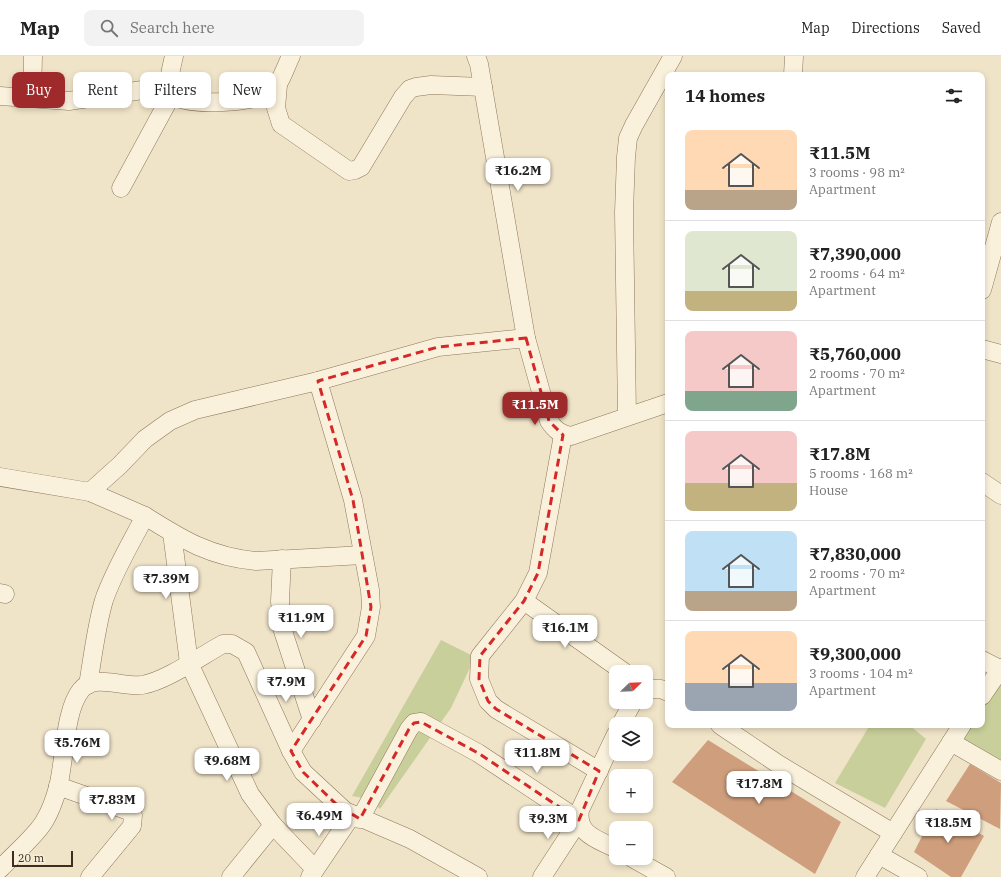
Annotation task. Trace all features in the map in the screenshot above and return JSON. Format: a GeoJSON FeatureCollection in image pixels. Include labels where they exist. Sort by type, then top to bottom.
{"type":"FeatureCollection","features":[{"type":"Feature","properties":{"kind":"street"},"geometry":{"type":"LineString","coordinates":[[33,56],[33,72]]}},
{"type":"Feature","properties":{"kind":"street"},"geometry":{"type":"LineString","coordinates":[[173,72],[174,56]]}},
{"type":"Feature","properties":{"kind":"street"},"geometry":{"type":"LineString","coordinates":[[291,56],[278,85],[276,108],[281,124],[348,171],[361,167],[403,97],[410,89],[431,85],[484,87]]}},
{"type":"Feature","properties":{"kind":"street"},"geometry":{"type":"LineString","coordinates":[[476,56],[484,87],[526,338],[549,422],[563,435],[571,436],[665,404]]}},
{"type":"Feature","properties":{"kind":"street"},"geometry":{"type":"LineString","coordinates":[[627,416],[624,212],[628,138],[673,56]]}},
{"type":"Feature","properties":{"kind":"street"},"geometry":{"type":"LineString","coordinates":[[793,72],[794,56]]}},
{"type":"Feature","properties":{"kind":"street"},"geometry":{"type":"LineString","coordinates":[[211,102],[250,101],[264,97],[278,85]]}},
{"type":"Feature","properties":{"kind":"street"},"geometry":{"type":"LineString","coordinates":[[65,101],[140,93]]}},
{"type":"Feature","properties":{"kind":"street"},"geometry":{"type":"LineString","coordinates":[[0,96],[12,97]]}},
{"type":"Feature","properties":{"kind":"street"},"geometry":{"type":"LineString","coordinates":[[121,188],[162,108]]}},
{"type":"Feature","properties":{"kind":"street"},"geometry":{"type":"LineString","coordinates":[[985,279],[1001,222]]}},
{"type":"Feature","properties":{"kind":"street"},"geometry":{"type":"LineString","coordinates":[[90,492],[120,465],[145,439],[170,421],[195,410],[318,381],[438,347],[526,338]]}},
{"type":"Feature","properties":{"kind":"street"},"geometry":{"type":"LineString","coordinates":[[985,350],[1001,354]]}},
{"type":"Feature","properties":{"kind":"street"},"geometry":{"type":"LineString","coordinates":[[291,751],[366,636],[371,606],[363,555],[346,470],[318,381]]}},
{"type":"Feature","properties":{"kind":"street"},"geometry":{"type":"LineString","coordinates":[[563,435],[542,559],[538,573],[524,601],[480,656],[479,679],[488,701],[496,709],[599,771]]}},
{"type":"Feature","properties":{"kind":"street"},"geometry":{"type":"LineString","coordinates":[[0,477],[90,492],[145,516],[197,547],[218,554],[256,561],[363,555]]}},
{"type":"Feature","properties":{"kind":"street"},"geometry":{"type":"LineString","coordinates":[[985,484],[1001,495]]}},
{"type":"Feature","properties":{"kind":"street"},"geometry":{"type":"LineString","coordinates":[[88,684],[104,600],[109,586],[145,516]]}},
{"type":"Feature","properties":{"kind":"street"},"geometry":{"type":"LineString","coordinates":[[172,533],[189,663],[245,784],[273,825],[312,873],[356,817],[414,723],[421,722],[478,753],[579,820]]}},
{"type":"Feature","properties":{"kind":"street"},"geometry":{"type":"LineString","coordinates":[[282,559],[280,616],[282,628],[312,720]]}},
{"type":"Feature","properties":{"kind":"street"},"geometry":{"type":"LineString","coordinates":[[524,601],[614,665]]}},
{"type":"Feature","properties":{"kind":"street"},"geometry":{"type":"LineString","coordinates":[[0,869],[45,822],[58,786],[68,724],[81,690],[88,684],[100,681],[127,686],[142,685],[158,680],[223,644],[232,644],[246,652],[291,751],[303,772],[337,805],[356,817],[410,839],[476,877]]}},
{"type":"Feature","properties":{"kind":"street"},"geometry":{"type":"LineString","coordinates":[[985,661],[1001,668],[985,692]]}},
{"type":"Feature","properties":{"kind":"street"},"geometry":{"type":"LineString","coordinates":[[653,688],[661,688],[665,690]]}},
{"type":"Feature","properties":{"kind":"street"},"geometry":{"type":"LineString","coordinates":[[724,728],[778,764],[893,833]]}},
{"type":"Feature","properties":{"kind":"street"},"geometry":{"type":"LineString","coordinates":[[864,877],[960,728]]}},
{"type":"Feature","properties":{"kind":"street"},"geometry":{"type":"LineString","coordinates":[[951,742],[1001,771]]}},
{"type":"Feature","properties":{"kind":"street"},"geometry":{"type":"LineString","coordinates":[[609,749],[580,810],[579,820],[581,826],[586,832],[609,845]]}},
{"type":"Feature","properties":{"kind":"street"},"geometry":{"type":"LineString","coordinates":[[58,786],[129,811],[133,815],[132,826],[90,877]]}},
{"type":"Feature","properties":{"kind":"street"},"geometry":{"type":"LineString","coordinates":[[542,877],[579,820]]}},
{"type":"Feature","properties":{"kind":"street"},"geometry":{"type":"LineString","coordinates":[[231,877],[273,825]]}},
{"type":"Feature","properties":{"kind":"street"},"geometry":{"type":"LineString","coordinates":[[879,855],[918,877]]}},
{"type":"Feature","properties":{"kind":"street"},"geometry":{"type":"LineString","coordinates":[[645,865],[666,877]]}},
{"type":"Feature","properties":{"kind":"highlighted area"},"geometry":{"type":"Polygon","coordinates":[[[526,338],[549,421],[563,435],[538,573],[524,601],[480,656],[479,679],[488,701],[496,709],[599,771],[579,820],[478,753],[421,722],[414,723],[409,729],[360,819],[337,805],[303,772],[291,751],[366,636],[371,607],[353,500],[318,381],[438,347],[526,338]]]}},
{"type":"Feature","properties":{"kind":"green space"},"geometry":{"type":"Polygon","coordinates":[[[441,640],[475,657],[451,708],[380,809],[369,799],[352,796],[441,640]]]}},
{"type":"Feature","properties":{"kind":"green space"},"geometry":{"type":"Polygon","coordinates":[[[1001,661],[1001,766],[946,739],[955,728],[985,728],[985,685],[1001,661]]]}},
{"type":"Feature","properties":{"kind":"green space"},"geometry":{"type":"Polygon","coordinates":[[[868,728],[913,728],[926,739],[885,808],[835,783],[868,728]]]}},
{"type":"Feature","properties":{"kind":"building"},"geometry":{"type":"Polygon","coordinates":[[[708,740],[841,822],[815,874],[672,782],[708,740]]]}},
{"type":"Feature","properties":{"kind":"building"},"geometry":{"type":"Polygon","coordinates":[[[970,764],[1001,783],[1000,829],[946,801],[970,764]]]}},
{"type":"Feature","properties":{"kind":"building"},"geometry":{"type":"Polygon","coordinates":[[[936,809],[984,836],[961,877],[951,877],[914,852],[936,809]]]}}]}
